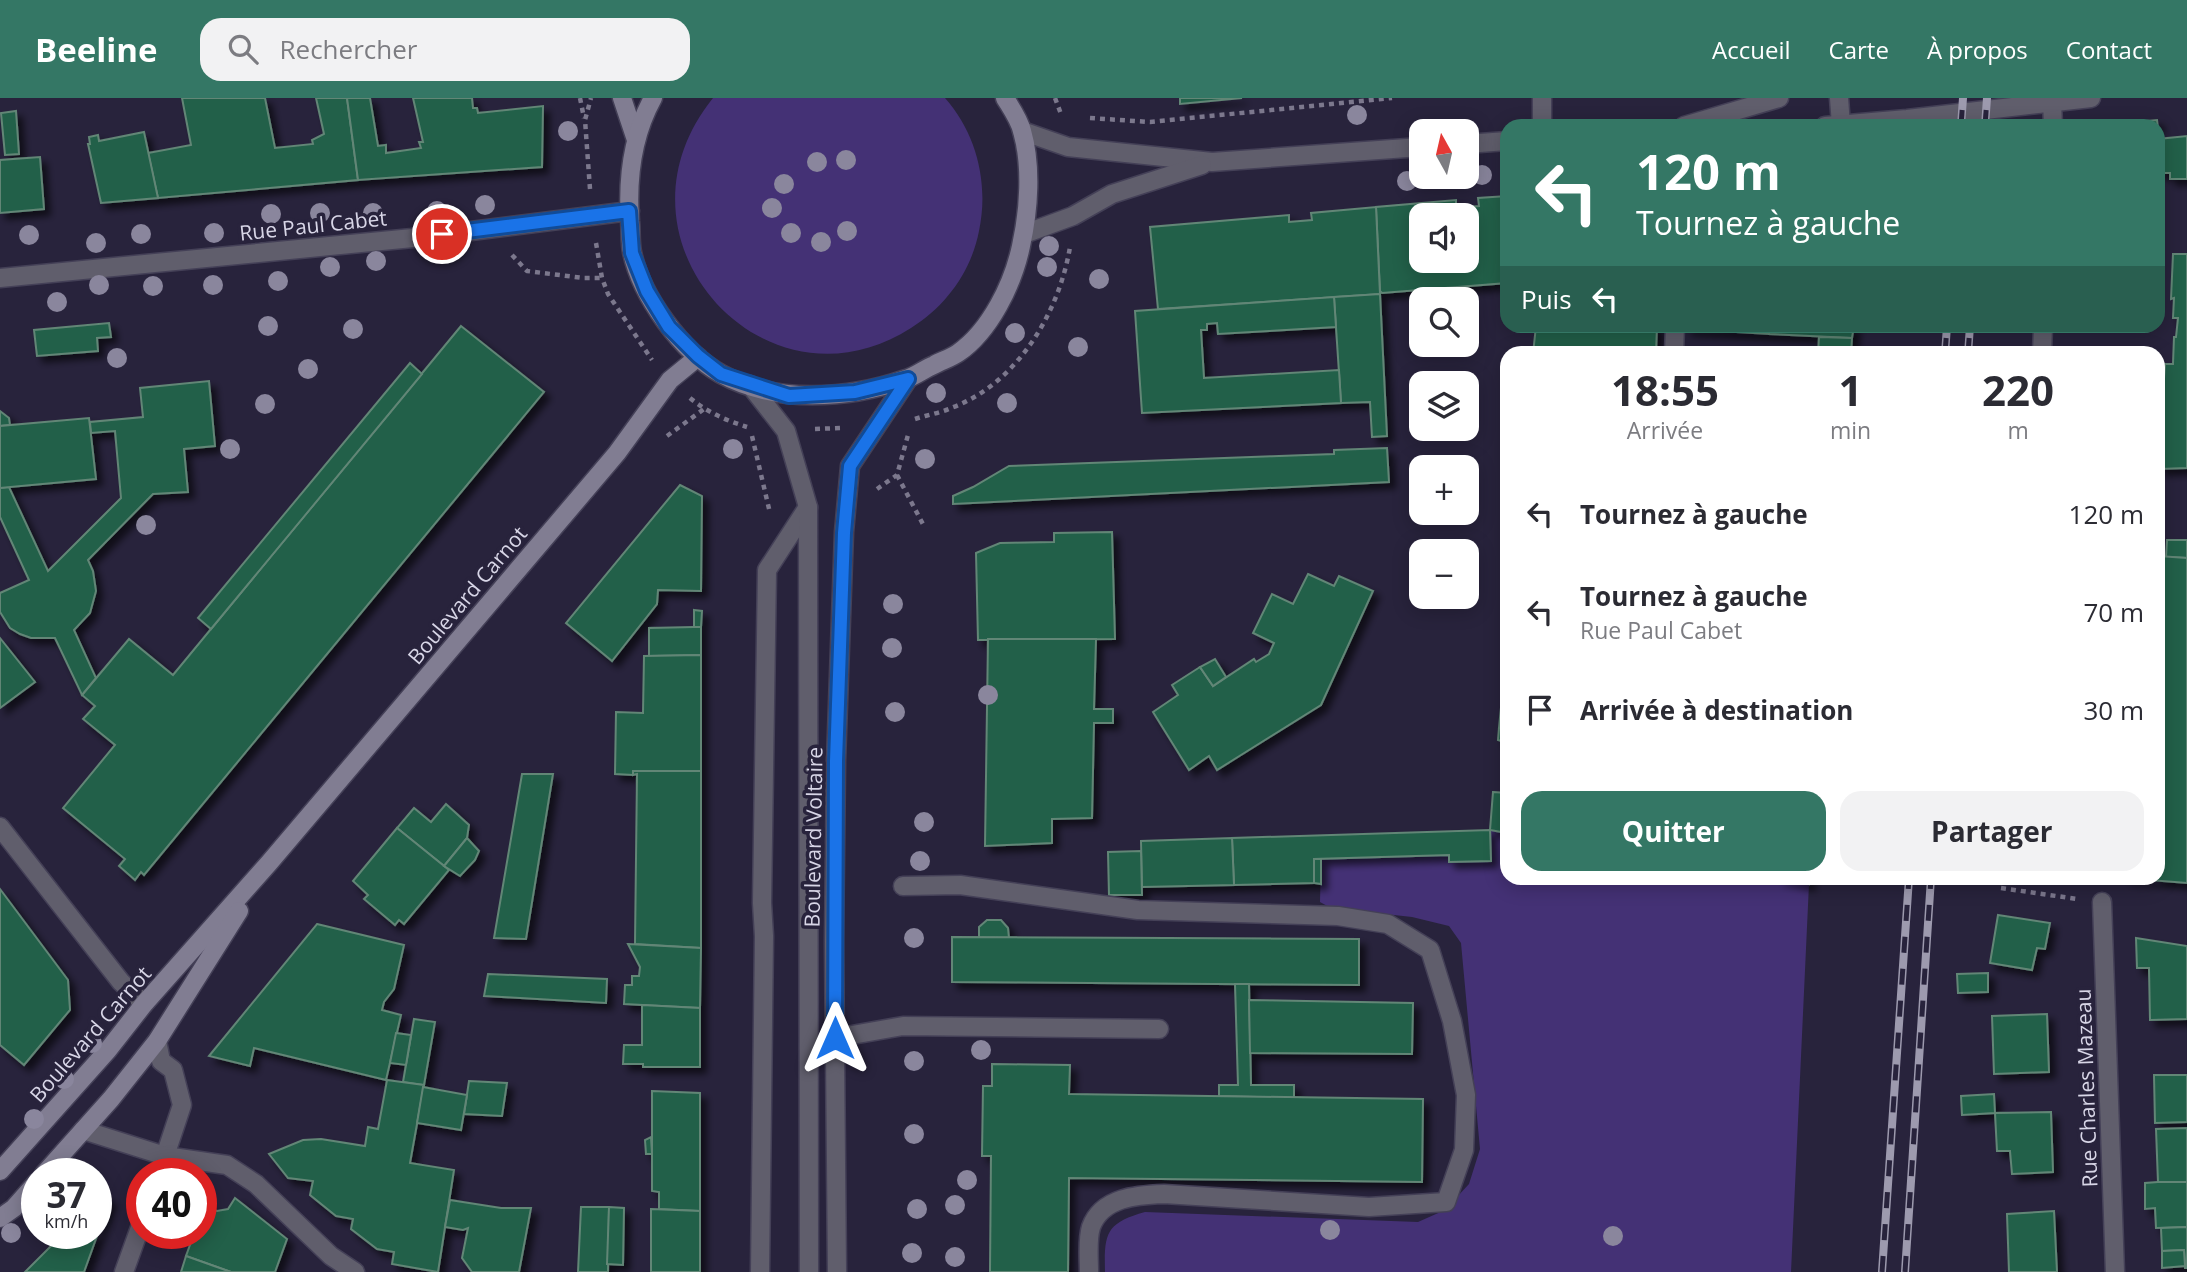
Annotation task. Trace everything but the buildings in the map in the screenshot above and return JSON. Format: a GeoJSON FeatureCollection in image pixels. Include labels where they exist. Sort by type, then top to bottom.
{"type":"FeatureCollection","features":[{"type":"Feature","properties":{"kind":"main road"},"geometry":{"type":"LineString","coordinates":[[622,98],[636,140]]}},
{"type":"Feature","properties":{"kind":"main road"},"geometry":{"type":"LineString","coordinates":[[653,98],[636,140],[629,179],[632,253],[647,291],[669,327],[721,374],[789,396],[855,392],[908,379],[958,354],[981,330],[1001,300],[1017,267],[1024,234],[1027,163],[1022,131],[1005,98]]}},
{"type":"Feature","properties":{"kind":"main road","name":"Boulevard Carnot"},"geometry":{"type":"LineString","coordinates":[[0,1171],[269,863],[617,453],[670,380],[698,356]]}},
{"type":"Feature","properties":{"kind":"main road","name":"Boulevard Carnot"},"geometry":{"type":"LineString","coordinates":[[58,1158],[111,1099],[157,1041],[269,863]]}},
{"type":"Feature","properties":{"kind":"main road"},"geometry":{"type":"LineString","coordinates":[[0,1218],[21,1200]]}},
{"type":"Feature","properties":{"kind":"street"},"geometry":{"type":"LineString","coordinates":[[1542,98],[1542,119]]}},
{"type":"Feature","properties":{"kind":"street"},"geometry":{"type":"LineString","coordinates":[[1710,119],[1779,98]]}},
{"type":"Feature","properties":{"kind":"street"},"geometry":{"type":"LineString","coordinates":[[1834,119],[1839,98]]}},
{"type":"Feature","properties":{"kind":"street"},"geometry":{"type":"LineString","coordinates":[[1890,119],[2091,98]]}},
{"type":"Feature","properties":{"kind":"street"},"geometry":{"type":"LineString","coordinates":[[2052,102],[2053,119]]}},
{"type":"Feature","properties":{"kind":"street"},"geometry":{"type":"LineString","coordinates":[[1022,131],[1068,147],[1212,162],[1409,148]]}},
{"type":"Feature","properties":{"kind":"street"},"geometry":{"type":"LineString","coordinates":[[1479,143],[1500,142]]}},
{"type":"Feature","properties":{"kind":"street"},"geometry":{"type":"LineString","coordinates":[[1024,234],[1073,216],[1112,194],[1212,162]]}},
{"type":"Feature","properties":{"kind":"street","name":"Rue Paul Cabet"},"geometry":{"type":"LineString","coordinates":[[0,278],[482,229],[629,211]]}},
{"type":"Feature","properties":{"kind":"street","name":"Boulevard Voltaire"},"geometry":{"type":"LineString","coordinates":[[837,1272],[836,761],[844,533],[850,466],[908,379]]}},
{"type":"Feature","properties":{"kind":"street","name":"Boulevard Voltaire"},"geometry":{"type":"LineString","coordinates":[[750,385],[786,431],[808,507],[809,1272]]}},
{"type":"Feature","properties":{"kind":"street"},"geometry":{"type":"LineString","coordinates":[[760,1272],[764,658],[767,570],[808,507]]}},
{"type":"Feature","properties":{"kind":"street"},"geometry":{"type":"LineString","coordinates":[[0,827],[121,982],[144,1004]]}},
{"type":"Feature","properties":{"kind":"street"},"geometry":{"type":"LineString","coordinates":[[903,886],[960,885],[1138,910],[1338,916],[1388,924],[1430,950],[1452,1021],[1466,1095],[1464,1150],[1446,1202],[1369,1206],[1164,1194],[1137,1195],[1104,1208],[1091,1227],[1089,1272]]}},
{"type":"Feature","properties":{"kind":"street","name":"Rue Charles Mazeau"},"geometry":{"type":"LineString","coordinates":[[2102,902],[2115,1272]]}},
{"type":"Feature","properties":{"kind":"street"},"geometry":{"type":"LineString","coordinates":[[835,1038],[903,1026],[1158,1029]]}},
{"type":"Feature","properties":{"kind":"street"},"geometry":{"type":"LineString","coordinates":[[157,1041],[161,1061],[173,1070],[183,1105],[165,1156]]}},
{"type":"Feature","properties":{"kind":"street"},"geometry":{"type":"LineString","coordinates":[[83,1130],[165,1156],[227,1165],[256,1184],[331,1256],[355,1272]]}},
{"type":"Feature","properties":{"kind":"street"},"geometry":{"type":"LineString","coordinates":[[124,1272],[132,1249]]}},
{"type":"Feature","properties":{"kind":"path"},"geometry":{"type":"LineString","coordinates":[[580,98],[585,120],[592,215],[608,294],[648,356],[670,380],[704,409],[725,421],[750,429],[768,503],[776,556]]}},
{"type":"Feature","properties":{"kind":"path"},"geometry":{"type":"LineString","coordinates":[[585,120],[591,98]]}},
{"type":"Feature","properties":{"kind":"path"},"geometry":{"type":"LineString","coordinates":[[1055,98],[1062,116],[1068,147]]}},
{"type":"Feature","properties":{"kind":"path"},"geometry":{"type":"LineString","coordinates":[[1114,119],[1150,122],[1392,98]]}},
{"type":"Feature","properties":{"kind":"path"},"geometry":{"type":"LineString","coordinates":[[786,431],[895,425],[952,408],[995,383],[1022,357],[1060,287],[1067,267],[1073,216]]}},
{"type":"Feature","properties":{"kind":"path"},"geometry":{"type":"LineString","coordinates":[[482,229],[504,246],[527,271],[603,278]]}},
{"type":"Feature","properties":{"kind":"path"},"geometry":{"type":"LineString","coordinates":[[847,500],[874,491],[897,475],[909,431]]}},
{"type":"Feature","properties":{"kind":"path"},"geometry":{"type":"LineString","coordinates":[[897,475],[926,528]]}},
{"type":"Feature","properties":{"kind":"path"},"geometry":{"type":"LineString","coordinates":[[2001,885],[2001,888],[2102,902]]}},
{"type":"Feature","properties":{"kind":"shaded area"},"geometry":{"type":"Polygon","coordinates":[[[713,98],[945,98],[965,127],[972,144],[978,160],[982,195],[982,213],[975,246],[963,274],[946,298],[911,328],[856,351],[802,352],[754,334],[715,301],[687,258],[675,207],[683,152],[713,98]]]}},
{"type":"Feature","properties":{"kind":"shaded area"},"geometry":{"type":"Polygon","coordinates":[[[1490,830],[1500,832],[1500,885],[1809,885],[1791,1272],[1105,1272],[1105,1248],[1110,1232],[1122,1221],[1145,1212],[1418,1222],[1445,1210],[1469,1184],[1480,1149],[1461,943],[1449,926],[1412,917],[1331,908],[1320,902],[1321,859],[1449,855],[1450,862],[1490,861],[1490,830]]]}},
{"type":"Feature","properties":{"kind":"railway"},"geometry":{"type":"LineString","coordinates":[[1962,119],[1963,98]]}},
{"type":"Feature","properties":{"kind":"railway"},"geometry":{"type":"LineString","coordinates":[[1986,119],[1987,98]]}},
{"type":"Feature","properties":{"kind":"railway"},"geometry":{"type":"LineString","coordinates":[[1946,333],[1946,346]]}},
{"type":"Feature","properties":{"kind":"railway"},"geometry":{"type":"LineString","coordinates":[[1969,346],[1970,333]]}},
{"type":"Feature","properties":{"kind":"railway"},"geometry":{"type":"LineString","coordinates":[[1882,1272],[1909,885]]}},
{"type":"Feature","properties":{"kind":"railway"},"geometry":{"type":"LineString","coordinates":[[1905,1272],[1931,885]]}},
{"type":"Feature","properties":{"kind":"route"},"geometry":{"type":"LineString","coordinates":[[442,234],[629,211],[632,253],[647,291],[669,327],[721,374],[789,396],[855,392],[908,379],[850,466],[844,533],[836,761],[835,1038]]}}]}
